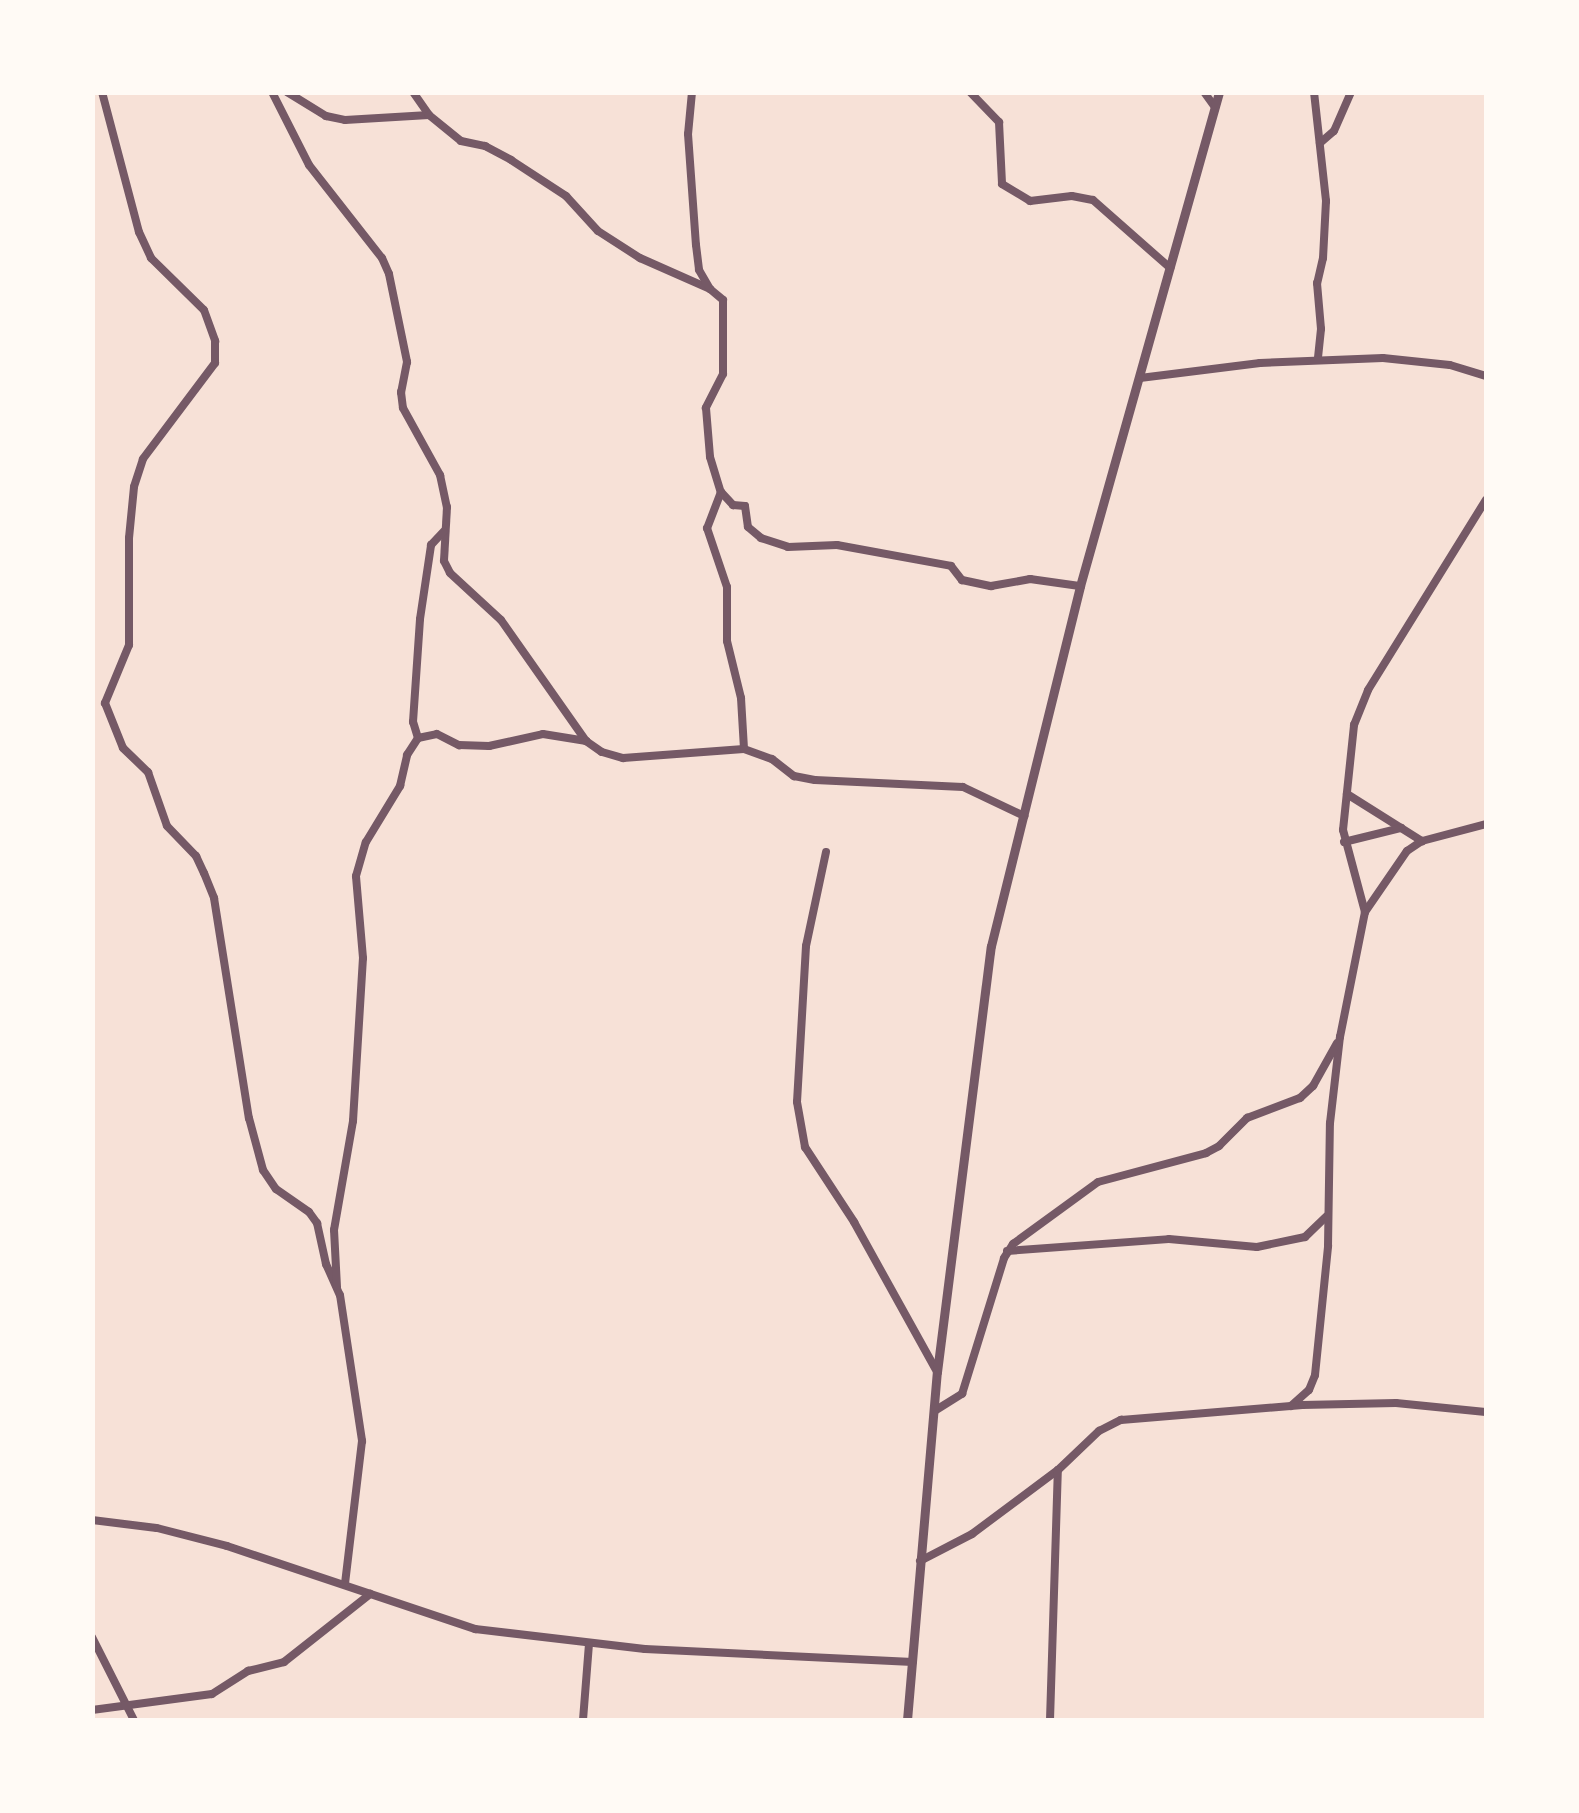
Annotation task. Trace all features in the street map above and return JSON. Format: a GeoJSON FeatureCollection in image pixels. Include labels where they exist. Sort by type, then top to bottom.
{"type":"FeatureCollection","features":[{"type":"Feature","properties":{"kind":"street"},"geometry":{"type":"LineString","coordinates":[[102,92],[140,232],[152,258],[204,310],[216,340],[215,362],[143,459],[134,488],[129,538],[129,644],[106,703],[123,748],[148,772],[168,826],[196,856],[209,886],[249,1118],[262,1170],[276,1189],[310,1212],[337,1287]]}},
{"type":"Feature","properties":{"kind":"street"},"geometry":{"type":"LineString","coordinates":[[272,92],[309,165],[382,258],[389,274],[406,350],[403,408],[440,474],[447,507],[444,562],[450,573],[500,620],[586,741]]}},
{"type":"Feature","properties":{"kind":"street"},"geometry":{"type":"LineString","coordinates":[[286,92],[326,116],[345,120],[429,115]]}},
{"type":"Feature","properties":{"kind":"street"},"geometry":{"type":"LineString","coordinates":[[413,92],[429,115],[461,140],[485,146],[566,196],[598,231],[640,258],[710,289],[723,300],[723,374],[706,408],[710,457],[721,492],[733,505],[744,506],[748,527],[761,538],[788,548],[837,545],[952,566],[962,580],[991,586],[1030,579],[1080,586]]}},
{"type":"Feature","properties":{"kind":"street"},"geometry":{"type":"LineString","coordinates":[[692,92],[688,134],[696,245],[699,270],[710,289]]}},
{"type":"Feature","properties":{"kind":"street"},"geometry":{"type":"LineString","coordinates":[[970,92],[1000,122],[1002,184],[1030,201],[1072,196],[1093,200],[1170,268]]}},
{"type":"Feature","properties":{"kind":"street"},"geometry":{"type":"LineString","coordinates":[[1204,92],[1215,107]]}},
{"type":"Feature","properties":{"kind":"street"},"geometry":{"type":"LineString","coordinates":[[906,1720],[937,1372],[991,946],[1080,586],[1219,92]]}},
{"type":"Feature","properties":{"kind":"street"},"geometry":{"type":"LineString","coordinates":[[1314,92],[1326,201],[1323,258],[1316,283],[1322,329],[1318,359]]}},
{"type":"Feature","properties":{"kind":"street"},"geometry":{"type":"LineString","coordinates":[[1320,144],[1334,131],[1350,92]]}},
{"type":"Feature","properties":{"kind":"street"},"geometry":{"type":"LineString","coordinates":[[1140,378],[1318,359],[1383,358],[1450,365],[1486,376]]}},
{"type":"Feature","properties":{"kind":"street"},"geometry":{"type":"LineString","coordinates":[[721,492],[707,528],[727,588],[727,641],[741,698],[744,749]]}},
{"type":"Feature","properties":{"kind":"street"},"geometry":{"type":"LineString","coordinates":[[1365,912],[1344,842],[1354,725],[1368,690],[1486,500]]}},
{"type":"Feature","properties":{"kind":"street"},"geometry":{"type":"LineString","coordinates":[[418,738],[413,722],[420,619],[431,545],[444,531]]}},
{"type":"Feature","properties":{"kind":"street"},"geometry":{"type":"LineString","coordinates":[[345,1583],[362,1441],[337,1287],[334,1230],[353,1121],[363,958],[356,876],[366,842],[400,786],[407,755],[418,738],[437,734],[459,745],[489,746],[543,734],[586,741],[622,758],[744,749],[772,759],[794,776],[963,787],[1024,816]]}},
{"type":"Feature","properties":{"kind":"street"},"geometry":{"type":"LineString","coordinates":[[1346,794],[1422,841]]}},
{"type":"Feature","properties":{"kind":"street"},"geometry":{"type":"LineString","coordinates":[[1291,1406],[1309,1390],[1315,1374],[1328,1214],[1330,1123],[1340,1037],[1365,912],[1407,851],[1422,841],[1486,824]]}},
{"type":"Feature","properties":{"kind":"street"},"geometry":{"type":"LineString","coordinates":[[1344,842],[1401,828]]}},
{"type":"Feature","properties":{"kind":"street"},"geometry":{"type":"LineString","coordinates":[[826,852],[806,946],[796,1102],[805,1148],[854,1222],[937,1372]]}},
{"type":"Feature","properties":{"kind":"street"},"geometry":{"type":"LineString","coordinates":[[936,1410],[962,1394],[1007,1251],[1098,1182],[1206,1153],[1219,1146],[1247,1118],[1300,1098],[1313,1086],[1340,1037]]}},
{"type":"Feature","properties":{"kind":"street"},"geometry":{"type":"LineString","coordinates":[[1007,1251],[1169,1239],[1257,1248],[1312,1234],[1328,1214]]}},
{"type":"Feature","properties":{"kind":"street"},"geometry":{"type":"LineString","coordinates":[[920,1561],[972,1534],[1058,1470],[1099,1430],[1122,1420],[1291,1406],[1396,1404],[1486,1412]]}},
{"type":"Feature","properties":{"kind":"street"},"geometry":{"type":"LineString","coordinates":[[1050,1720],[1058,1470]]}},
{"type":"Feature","properties":{"kind":"street"},"geometry":{"type":"LineString","coordinates":[[92,1520],[156,1528],[345,1583],[474,1629],[589,1643],[913,1662]]}},
{"type":"Feature","properties":{"kind":"street"},"geometry":{"type":"LineString","coordinates":[[92,1710],[212,1694],[248,1671],[284,1662],[370,1594]]}},
{"type":"Feature","properties":{"kind":"street"},"geometry":{"type":"LineString","coordinates":[[92,1637],[134,1720]]}},
{"type":"Feature","properties":{"kind":"street"},"geometry":{"type":"LineString","coordinates":[[583,1720],[589,1643]]}}]}
